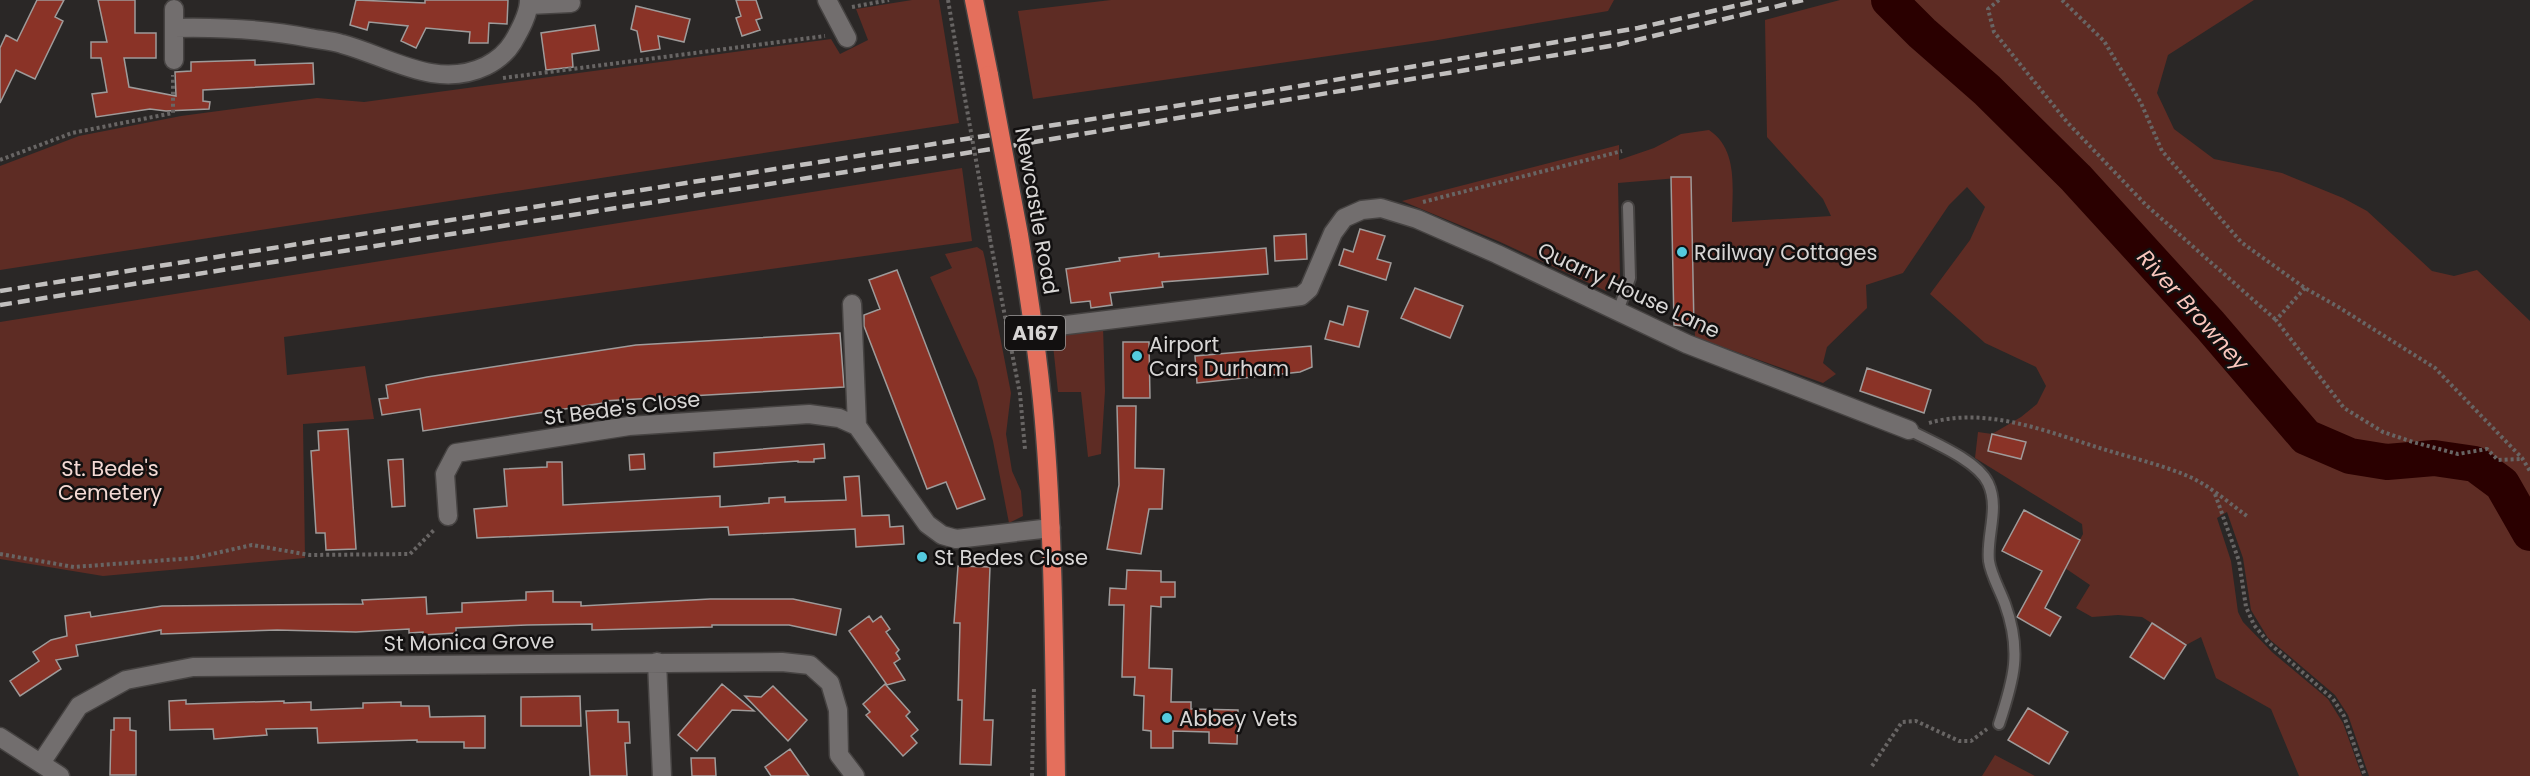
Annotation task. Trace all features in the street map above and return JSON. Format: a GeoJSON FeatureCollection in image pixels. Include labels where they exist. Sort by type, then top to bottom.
{"type":"FeatureCollection","features":[{"type":"Feature","properties":{"kind":"highway","name":"Newcastle Road"},"geometry":{"type":"LineString","coordinates":[[974,0],[1019,235],[1034,329],[1045,432],[1051,528]]}},
{"type":"Feature","properties":{"kind":"highway","name":"A167"},"geometry":{"type":"LineString","coordinates":[[1051,528],[1056,776]]}},
{"type":"Feature","properties":{"kind":"street"},"geometry":{"type":"LineString","coordinates":[[174,28],[221,27],[282,32],[342,44],[422,72],[455,75],[472,72],[490,64],[509,49],[521,30],[529,2],[571,3]]}},
{"type":"Feature","properties":{"kind":"street"},"geometry":{"type":"LineString","coordinates":[[831,8],[847,38]]}},
{"type":"Feature","properties":{"kind":"street"},"geometry":{"type":"LineString","coordinates":[[174,9],[174,60]]}},
{"type":"Feature","properties":{"kind":"street","name":"Quarry House Lane"},"geometry":{"type":"LineString","coordinates":[[1034,329],[1301,296],[1309,289],[1333,233],[1344,218],[1362,210],[1381,208],[1404,215],[1497,254],[1687,344],[1909,430]]}},
{"type":"Feature","properties":{"kind":"street"},"geometry":{"type":"LineString","coordinates":[[852,304],[857,426],[927,524],[942,535],[956,539],[1051,528]]}},
{"type":"Feature","properties":{"kind":"street","name":"St Bede's Close"},"geometry":{"type":"LineString","coordinates":[[448,516],[445,474],[456,453],[629,426],[809,414],[839,418],[857,426]]}},
{"type":"Feature","properties":{"kind":"street"},"geometry":{"type":"LineString","coordinates":[[657,662],[662,776]]}},
{"type":"Feature","properties":{"kind":"street","name":"St Monica Grove"},"geometry":{"type":"LineString","coordinates":[[41,763],[79,706],[126,680],[193,667],[782,662],[810,665],[830,683],[838,710],[839,755],[855,776]]}},
{"type":"Feature","properties":{"kind":"street"},"geometry":{"type":"LineString","coordinates":[[0,737],[60,776]]}},
{"type":"Feature","properties":{"kind":"lane"},"geometry":{"type":"LineString","coordinates":[[1618,311],[1630,278],[1628,207]]}},
{"type":"Feature","properties":{"kind":"lane","name":"Quarry House Lane"},"geometry":{"type":"LineString","coordinates":[[1909,430],[1970,463],[1988,484],[1992,496],[1989,561],[2009,617],[2016,656],[2010,691],[1999,724]]}},
{"type":"Feature","properties":{"kind":"path"},"geometry":{"type":"LineString","coordinates":[[490,64],[503,78],[829,36],[831,8],[889,0]]}},
{"type":"Feature","properties":{"kind":"path"},"geometry":{"type":"LineString","coordinates":[[948,0],[1020,394]]}},
{"type":"Feature","properties":{"kind":"path"},"geometry":{"type":"LineString","coordinates":[[1999,0],[1988,9],[1994,32],[2067,122],[2145,204],[2276,320],[2344,408],[2383,432],[2457,454],[2487,449],[2498,460],[2522,459]]}},
{"type":"Feature","properties":{"kind":"path"},"geometry":{"type":"LineString","coordinates":[[2062,0],[2103,41],[2141,103],[2162,151],[2241,242],[2305,288],[2435,368],[2522,459],[2530,471]]}},
{"type":"Feature","properties":{"kind":"path"},"geometry":{"type":"LineString","coordinates":[[0,160],[72,133],[173,113],[174,60]]}},
{"type":"Feature","properties":{"kind":"path"},"geometry":{"type":"LineString","coordinates":[[1404,215],[1411,205],[1622,151]]}},
{"type":"Feature","properties":{"kind":"path"},"geometry":{"type":"LineString","coordinates":[[2276,320],[2305,288]]}},
{"type":"Feature","properties":{"kind":"path"},"geometry":{"type":"LineString","coordinates":[[1909,430],[1954,417],[1999,420],[2031,427],[2193,478],[2247,516]]}},
{"type":"Feature","properties":{"kind":"path"},"geometry":{"type":"LineString","coordinates":[[2215,494],[2239,561],[2246,607],[2254,625],[2268,642],[2333,699],[2343,716],[2365,776]]}},
{"type":"Feature","properties":{"kind":"path"},"geometry":{"type":"LineString","coordinates":[[0,554],[74,567],[194,558],[252,545],[310,555],[411,554],[448,516]]}},
{"type":"Feature","properties":{"kind":"path"},"geometry":{"type":"LineString","coordinates":[[1032,776],[1034,683]]}},
{"type":"Feature","properties":{"kind":"path"},"geometry":{"type":"LineString","coordinates":[[1872,766],[1902,722],[1916,721],[1959,741],[1971,741],[1982,732],[1999,724]]}},
{"type":"Feature","properties":{"kind":"green space"},"geometry":{"type":"Polygon","coordinates":[[[912,0],[939,0],[959,123],[0,270],[0,166],[79,136],[181,116],[317,98],[364,102],[831,39],[840,54],[868,40],[856,9],[912,0]]]}},
{"type":"Feature","properties":{"kind":"green space"},"geometry":{"type":"Polygon","coordinates":[[[1111,0],[1614,0],[1608,11],[1432,41],[1033,99],[1018,11],[1111,0]]]}},
{"type":"Feature","properties":{"kind":"green space"},"geometry":{"type":"Polygon","coordinates":[[[1840,0],[2254,0],[2168,55],[2157,93],[2174,129],[2214,159],[2282,173],[2343,198],[2367,211],[2432,271],[2454,276],[2477,270],[2530,321],[2530,776],[2369,776],[2348,715],[2335,695],[2268,638],[2251,610],[2243,558],[2227,512],[2217,518],[2231,561],[2238,612],[2243,622],[2272,652],[2328,699],[2343,723],[2362,776],[2299,776],[2271,709],[2216,678],[2201,637],[2186,645],[2142,617],[2118,615],[2092,617],[2076,608],[2090,585],[2065,568],[2083,534],[2082,524],[1975,458],[1978,432],[1992,434],[2021,417],[2037,404],[2046,386],[2036,367],[1985,343],[1930,294],[1970,240],[1985,207],[1967,187],[1949,205],[1903,273],[1866,285],[1867,308],[1827,347],[1823,363],[1836,374],[1823,383],[1695,337],[1690,177],[1618,183],[1620,277],[1606,291],[1498,241],[1402,201],[1619,145],[1619,160],[1654,148],[1681,134],[1709,130],[1719,138],[1729,159],[1733,184],[1732,222],[1831,216],[1823,199],[1767,137],[1765,20],[1840,0]]]}},
{"type":"Feature","properties":{"kind":"green space","name":"St. Bede's Cemetery"},"geometry":{"type":"Polygon","coordinates":[[[962,168],[972,241],[284,337],[287,375],[365,366],[374,419],[303,424],[305,558],[103,576],[0,559],[0,322],[962,168]]]}},
{"type":"Feature","properties":{"kind":"green space"},"geometry":{"type":"Polygon","coordinates":[[[977,247],[983,251],[985,259],[1011,393],[1006,434],[1012,471],[1021,491],[1023,516],[1009,523],[993,441],[977,380],[930,277],[952,268],[945,254],[977,247]]]}},
{"type":"Feature","properties":{"kind":"green space"},"geometry":{"type":"Polygon","coordinates":[[[1103,327],[1105,391],[1101,454],[1088,457],[1081,392],[1058,392],[1053,345],[1056,337],[1103,327]]]}},
{"type":"Feature","properties":{"kind":"green space"},"geometry":{"type":"Polygon","coordinates":[[[1995,755],[2035,776],[1982,776],[1995,755]]]}},
{"type":"Feature","properties":{"kind":"building"},"geometry":{"type":"Polygon","coordinates":[[[37,0],[64,0],[55,17],[63,21],[35,79],[16,70],[0,103],[0,48],[6,35],[17,41],[37,0]]]}},
{"type":"Feature","properties":{"kind":"building"},"geometry":{"type":"Polygon","coordinates":[[[98,0],[135,0],[135,33],[156,33],[156,58],[124,58],[129,87],[176,96],[175,72],[191,71],[191,62],[255,60],[255,65],[313,63],[314,84],[203,90],[203,101],[210,102],[209,109],[166,111],[150,109],[96,117],[92,94],[107,92],[101,58],[91,58],[91,42],[107,42],[98,0]]]}},
{"type":"Feature","properties":{"kind":"building"},"geometry":{"type":"Polygon","coordinates":[[[356,0],[425,3],[425,0],[508,0],[507,24],[489,23],[488,43],[469,43],[470,32],[426,28],[416,48],[401,41],[408,26],[369,22],[367,30],[350,25],[356,0]]]}},
{"type":"Feature","properties":{"kind":"building"},"geometry":{"type":"Polygon","coordinates":[[[736,0],[756,0],[762,18],[756,20],[760,30],[742,36],[736,18],[741,16],[736,0]]]}},
{"type":"Feature","properties":{"kind":"building"},"geometry":{"type":"Polygon","coordinates":[[[636,6],[690,19],[684,42],[658,36],[660,49],[641,52],[637,31],[631,29],[636,6]]]}},
{"type":"Feature","properties":{"kind":"building"},"geometry":{"type":"Polygon","coordinates":[[[595,25],[599,50],[572,54],[573,67],[546,70],[541,33],[595,25]]]}},
{"type":"Feature","properties":{"kind":"building","name":"Railway Cottages"},"geometry":{"type":"Polygon","coordinates":[[[1671,177],[1691,177],[1694,327],[1674,325],[1671,177]]]}},
{"type":"Feature","properties":{"kind":"building"},"geometry":{"type":"Polygon","coordinates":[[[1360,229],[1385,236],[1377,259],[1391,263],[1386,280],[1339,265],[1344,249],[1353,252],[1360,229]]]}},
{"type":"Feature","properties":{"kind":"building"},"geometry":{"type":"Polygon","coordinates":[[[1306,234],[1307,259],[1275,261],[1274,236],[1306,234]]]}},
{"type":"Feature","properties":{"kind":"building"},"geometry":{"type":"Polygon","coordinates":[[[1266,248],[1268,274],[1162,282],[1163,287],[1110,293],[1112,305],[1091,308],[1090,301],[1071,303],[1066,269],[1120,261],[1119,258],[1159,253],[1159,257],[1266,248]]]}},
{"type":"Feature","properties":{"kind":"building"},"geometry":{"type":"Polygon","coordinates":[[[897,270],[985,499],[957,509],[946,482],[927,489],[864,326],[864,315],[880,309],[869,280],[897,270]]]}},
{"type":"Feature","properties":{"kind":"building"},"geometry":{"type":"Polygon","coordinates":[[[1415,288],[1463,306],[1450,338],[1401,318],[1415,288]]]}},
{"type":"Feature","properties":{"kind":"building"},"geometry":{"type":"Polygon","coordinates":[[[1348,306],[1368,311],[1359,347],[1325,339],[1330,321],[1343,325],[1348,306]]]}},
{"type":"Feature","properties":{"kind":"building"},"geometry":{"type":"Polygon","coordinates":[[[840,333],[844,387],[603,401],[603,403],[423,431],[420,409],[382,415],[379,399],[388,398],[386,385],[636,345],[840,333]]]}},
{"type":"Feature","properties":{"kind":"building"},"geometry":{"type":"Polygon","coordinates":[[[1123,342],[1149,342],[1150,398],[1123,398],[1123,342]]]}},
{"type":"Feature","properties":{"kind":"building"},"geometry":{"type":"Polygon","coordinates":[[[1311,346],[1312,367],[1300,372],[1197,383],[1195,356],[1311,346]]]}},
{"type":"Feature","properties":{"kind":"building"},"geometry":{"type":"Polygon","coordinates":[[[1867,368],[1931,390],[1924,413],[1860,391],[1867,368]]]}},
{"type":"Feature","properties":{"kind":"building"},"geometry":{"type":"Polygon","coordinates":[[[1117,406],[1136,406],[1135,468],[1164,469],[1162,509],[1149,509],[1141,554],[1107,549],[1119,485],[1117,406]]]}},
{"type":"Feature","properties":{"kind":"building"},"geometry":{"type":"Polygon","coordinates":[[[348,429],[356,549],[326,550],[325,533],[316,533],[311,451],[319,450],[318,431],[348,429]]]}},
{"type":"Feature","properties":{"kind":"building"},"geometry":{"type":"Polygon","coordinates":[[[1992,434],[2026,442],[2021,459],[1988,451],[1992,434]]]}},
{"type":"Feature","properties":{"kind":"building"},"geometry":{"type":"Polygon","coordinates":[[[824,444],[825,458],[814,459],[814,462],[714,467],[714,453],[824,444]]]}},
{"type":"Feature","properties":{"kind":"building"},"geometry":{"type":"Polygon","coordinates":[[[644,454],[645,469],[630,470],[629,455],[644,454]]]}},
{"type":"Feature","properties":{"kind":"building"},"geometry":{"type":"Polygon","coordinates":[[[403,459],[405,506],[392,507],[388,460],[403,459]]]}},
{"type":"Feature","properties":{"kind":"building"},"geometry":{"type":"Polygon","coordinates":[[[547,462],[562,462],[563,505],[720,496],[720,507],[769,503],[769,498],[785,497],[785,502],[846,500],[844,477],[859,476],[862,516],[889,515],[890,527],[903,526],[904,544],[856,547],[855,529],[729,535],[728,527],[477,538],[474,509],[507,506],[504,469],[547,467],[547,462]]]}},
{"type":"Feature","properties":{"kind":"building"},"geometry":{"type":"Polygon","coordinates":[[[2024,510],[2080,540],[2045,608],[2061,617],[2050,636],[2017,617],[2042,571],[2002,551],[2024,510]]]}},
{"type":"Feature","properties":{"kind":"building"},"geometry":{"type":"Polygon","coordinates":[[[958,566],[990,567],[984,720],[993,720],[991,765],[960,764],[962,700],[958,700],[960,623],[954,623],[958,566]]]}},
{"type":"Feature","properties":{"kind":"building"},"geometry":{"type":"Polygon","coordinates":[[[1127,570],[1161,571],[1161,582],[1175,582],[1175,597],[1161,597],[1161,607],[1151,606],[1149,668],[1172,669],[1171,702],[1191,702],[1191,709],[1238,710],[1237,744],[1209,743],[1209,732],[1173,731],[1173,748],[1151,748],[1151,731],[1143,730],[1144,696],[1134,695],[1135,677],[1122,677],[1124,605],[1109,605],[1110,588],[1126,589],[1127,570]]]}},
{"type":"Feature","properties":{"kind":"building"},"geometry":{"type":"Polygon","coordinates":[[[553,591],[553,602],[581,602],[581,606],[710,599],[793,599],[841,609],[836,635],[789,625],[712,625],[712,627],[592,630],[592,624],[527,625],[456,628],[456,633],[423,635],[423,632],[409,633],[409,629],[356,632],[277,630],[161,634],[161,630],[76,645],[78,656],[56,660],[61,669],[20,696],[10,681],[39,661],[33,652],[51,640],[67,636],[65,616],[90,612],[91,617],[162,606],[363,604],[362,600],[426,597],[427,614],[462,612],[462,603],[526,600],[526,592],[553,591]]]}},
{"type":"Feature","properties":{"kind":"building"},"geometry":{"type":"Polygon","coordinates":[[[869,616],[873,622],[881,616],[890,629],[886,632],[899,650],[896,653],[900,659],[894,663],[905,680],[887,685],[849,631],[869,616]]]}},
{"type":"Feature","properties":{"kind":"building"},"geometry":{"type":"Polygon","coordinates":[[[2152,623],[2186,645],[2164,679],[2130,657],[2152,623]]]}},
{"type":"Feature","properties":{"kind":"building"},"geometry":{"type":"Polygon","coordinates":[[[722,684],[754,711],[732,710],[697,751],[678,735],[722,684]]]}},
{"type":"Feature","properties":{"kind":"building"},"geometry":{"type":"Polygon","coordinates":[[[885,684],[910,712],[906,716],[918,730],[911,736],[917,743],[903,756],[866,715],[870,712],[863,704],[885,684]]]}},
{"type":"Feature","properties":{"kind":"building"},"geometry":{"type":"Polygon","coordinates":[[[773,686],[807,720],[788,741],[745,696],[761,697],[773,686]]]}},
{"type":"Feature","properties":{"kind":"building"},"geometry":{"type":"Polygon","coordinates":[[[580,696],[581,726],[521,726],[521,697],[580,696]]]}},
{"type":"Feature","properties":{"kind":"building"},"geometry":{"type":"Polygon","coordinates":[[[186,700],[186,704],[311,702],[311,710],[363,708],[363,703],[401,702],[401,706],[429,706],[430,717],[485,716],[485,748],[464,748],[464,742],[417,742],[417,740],[318,743],[317,728],[266,729],[267,735],[214,739],[213,729],[170,730],[169,701],[186,700]]]}},
{"type":"Feature","properties":{"kind":"building"},"geometry":{"type":"Polygon","coordinates":[[[2028,708],[2068,732],[2049,764],[2008,740],[2028,708]]]}},
{"type":"Feature","properties":{"kind":"building"},"geometry":{"type":"Polygon","coordinates":[[[618,710],[618,722],[629,722],[630,743],[625,743],[627,776],[590,776],[586,711],[618,710]]]}},
{"type":"Feature","properties":{"kind":"building"},"geometry":{"type":"Polygon","coordinates":[[[114,718],[130,718],[130,730],[136,731],[136,775],[110,775],[111,730],[114,730],[114,718]]]}},
{"type":"Feature","properties":{"kind":"building"},"geometry":{"type":"Polygon","coordinates":[[[790,749],[809,776],[771,776],[765,767],[790,749]]]}},
{"type":"Feature","properties":{"kind":"building"},"geometry":{"type":"Polygon","coordinates":[[[691,758],[715,758],[716,776],[692,776],[691,758]]]}},
{"type":"Feature","properties":{"kind":"waterway","name":"River Browney"},"geometry":{"type":"LineString","coordinates":[[1889,0],[1922,33],[1987,90],[2076,178],[2210,325],[2306,437],[2350,456],[2387,462],[2434,458],[2475,464],[2502,484],[2530,533]]}},
{"type":"Feature","properties":{"kind":"railway"},"geometry":{"type":"LineString","coordinates":[[0,291],[1264,92],[1638,28],[1761,0]]}},
{"type":"Feature","properties":{"kind":"railway"},"geometry":{"type":"LineString","coordinates":[[0,305],[998,148],[1616,45],[1803,0]]}},
{"type":"Feature","properties":{"kind":"place","name":"Railway Cottages"},"geometry":{"type":"Point","coordinates":[1682,252]}},
{"type":"Feature","properties":{"kind":"place","name":"Airport Cars Durham"},"geometry":{"type":"Point","coordinates":[1137,356]}},
{"type":"Feature","properties":{"kind":"place","name":"St Bedes Close"},"geometry":{"type":"Point","coordinates":[922,557]}},
{"type":"Feature","properties":{"kind":"place","name":"Abbey Vets"},"geometry":{"type":"Point","coordinates":[1167,718]}}]}
